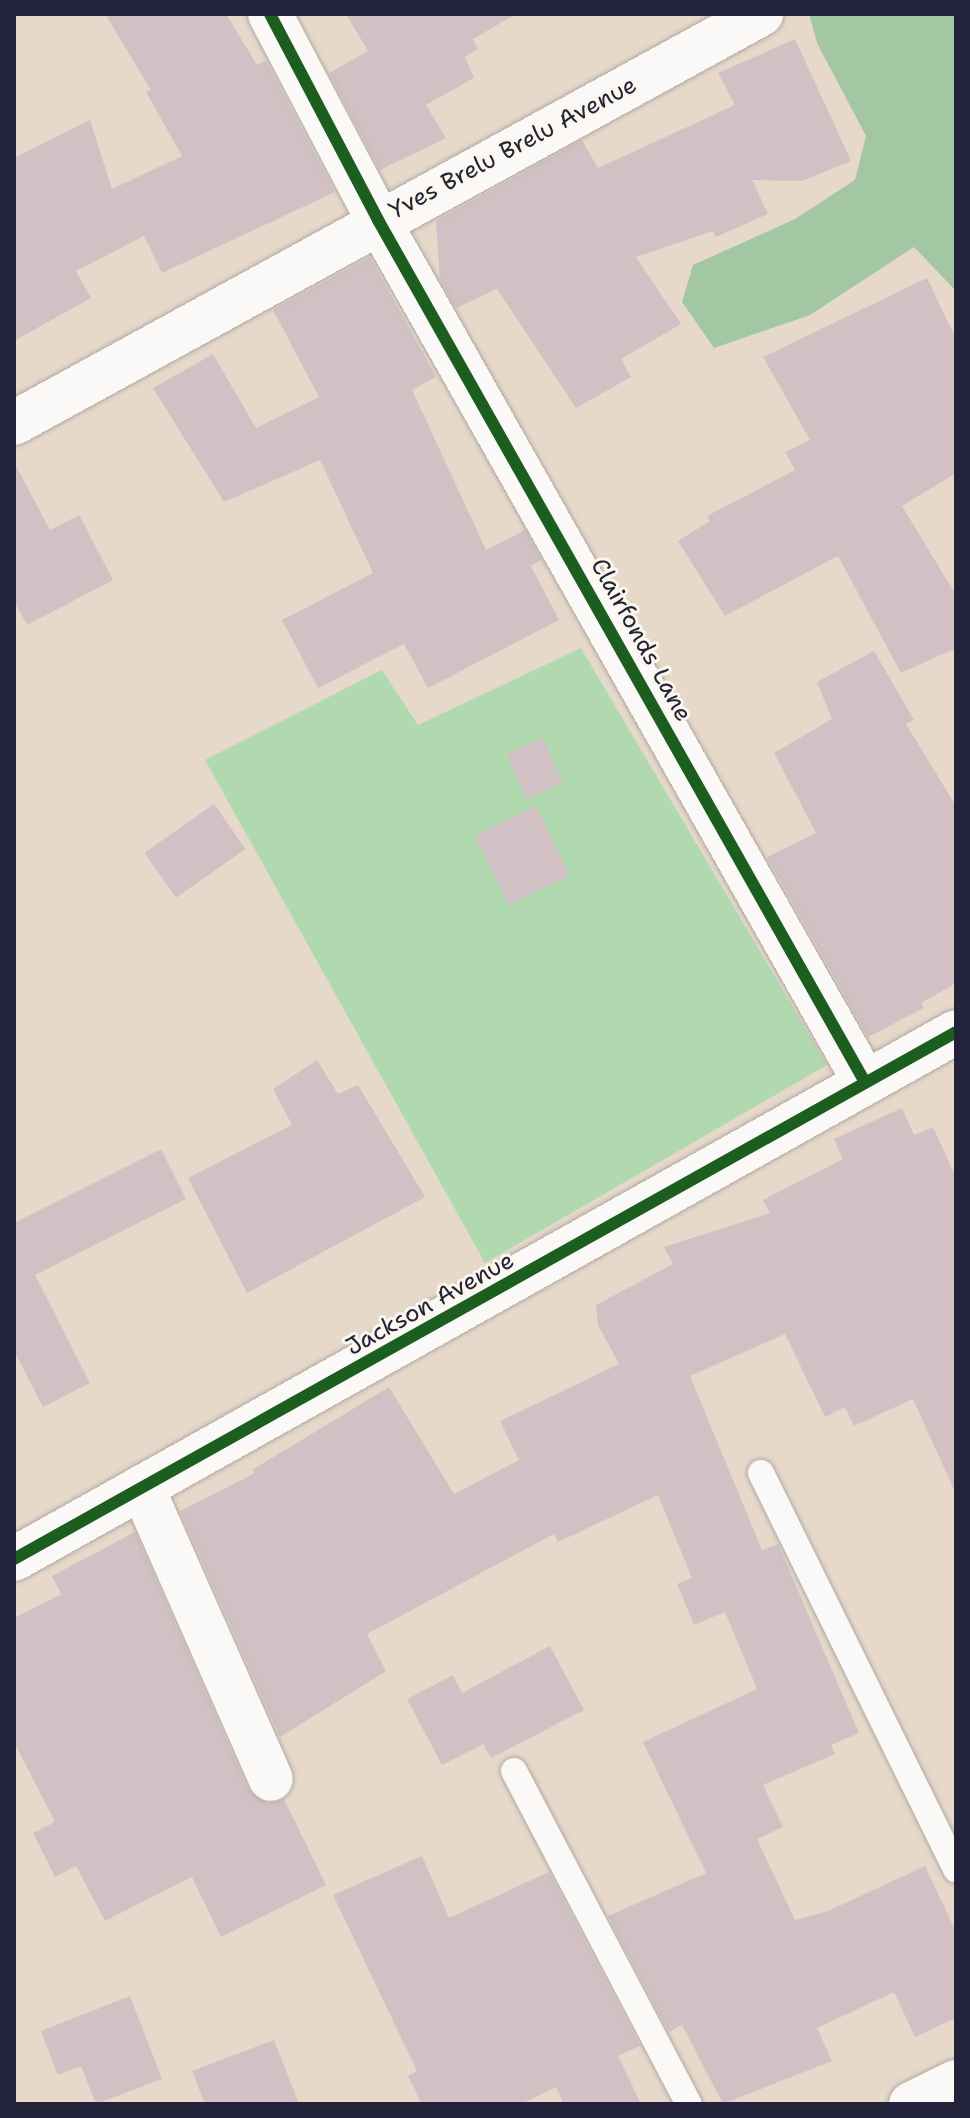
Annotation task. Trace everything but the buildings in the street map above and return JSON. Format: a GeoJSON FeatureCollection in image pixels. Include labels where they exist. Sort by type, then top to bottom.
{"type":"FeatureCollection","features":[{"type":"Feature","properties":{"kind":"street","name":"Clairfonds Lane"},"geometry":{"type":"LineString","coordinates":[[270,14],[378,220],[865,1082]]}},
{"type":"Feature","properties":{"kind":"street","name":"Yves Brelu Brelu Avenue"},"geometry":{"type":"LineString","coordinates":[[14,423],[378,220],[761,14]]}},
{"type":"Feature","properties":{"kind":"street","name":"Jackson Avenue"},"geometry":{"type":"LineString","coordinates":[[14,1559],[956,1032]]}},
{"type":"Feature","properties":{"kind":"street"},"geometry":{"type":"LineString","coordinates":[[142,1487],[271,1779]]}},
{"type":"Feature","properties":{"kind":"street"},"geometry":{"type":"LineString","coordinates":[[911,2104],[956,2082]]}},
{"type":"Feature","properties":{"kind":"lane"},"geometry":{"type":"LineString","coordinates":[[761,1473],[956,1870]]}},
{"type":"Feature","properties":{"kind":"lane"},"geometry":{"type":"LineString","coordinates":[[514,1771],[689,2104]]}},
{"type":"Feature","properties":{"kind":"green space"},"geometry":{"type":"Polygon","coordinates":[[[809,14],[956,14],[956,291],[914,247],[810,315],[714,348],[682,302],[693,265],[795,219],[855,180],[866,136],[817,43],[809,14]]]}},
{"type":"Feature","properties":{"kind":"green space"},"geometry":{"type":"Polygon","coordinates":[[[581,648],[827,1065],[485,1263],[205,760],[382,670],[418,725],[581,648]]]}},
{"type":"Feature","properties":{"kind":"cycle path"},"geometry":{"type":"LineString","coordinates":[[270,14],[378,220],[865,1082]]}},
{"type":"Feature","properties":{"kind":"cycle path"},"geometry":{"type":"LineString","coordinates":[[14,1559],[956,1032]]}}]}
